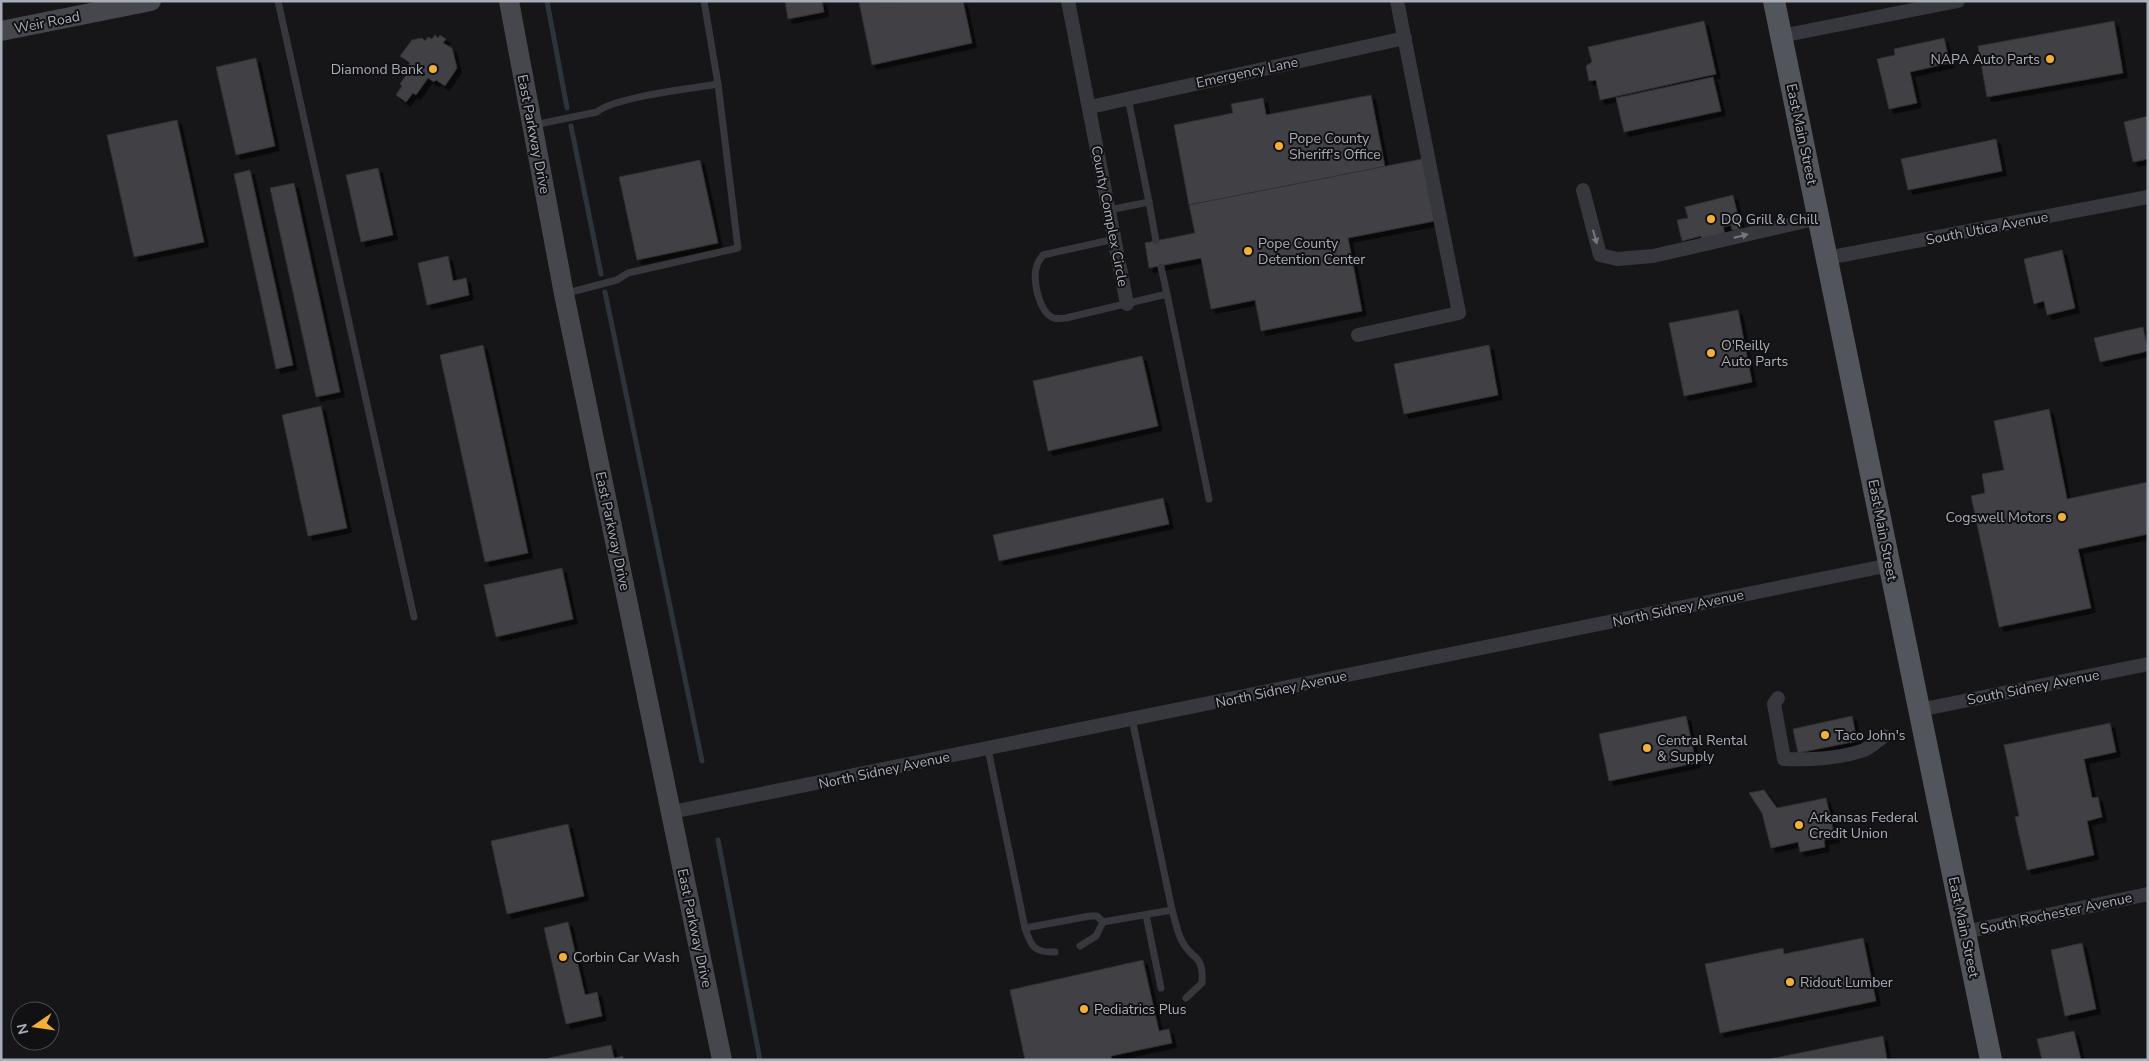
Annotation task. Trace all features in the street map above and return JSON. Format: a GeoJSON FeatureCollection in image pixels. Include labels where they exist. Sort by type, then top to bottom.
{"type":"FeatureCollection","features":[{"type":"Feature","properties":{"kind":"main road","name":"Weir Road"},"geometry":{"type":"LineString","coordinates":[[1,31],[151,1]]}},
{"type":"Feature","properties":{"kind":"main road","name":"East Parkway Drive"},"geometry":{"type":"LineString","coordinates":[[509,1],[564,294],[722,1060]]}},
{"type":"Feature","properties":{"kind":"main road","name":"East Main Street"},"geometry":{"type":"LineString","coordinates":[[1774,1],[1991,1060]]}},
{"type":"Feature","properties":{"kind":"street","name":"County Complex Circle"},"geometry":{"type":"LineString","coordinates":[[1068,1],[1127,304]]}},
{"type":"Feature","properties":{"kind":"street"},"geometry":{"type":"LineString","coordinates":[[1358,335],[1459,313],[1397,1]]}},
{"type":"Feature","properties":{"kind":"street"},"geometry":{"type":"LineString","coordinates":[[1782,36],[1958,1]]}},
{"type":"Feature","properties":{"kind":"street","name":"Emergency Lane"},"geometry":{"type":"LineString","coordinates":[[1090,107],[1405,38]]}},
{"type":"Feature","properties":{"kind":"street"},"geometry":{"type":"LineString","coordinates":[[1583,190],[1600,255],[1617,259],[1653,256],[1819,218]]}},
{"type":"Feature","properties":{"kind":"street","name":"South Utica Avenue"},"geometry":{"type":"LineString","coordinates":[[1827,258],[2148,197]]}},
{"type":"Feature","properties":{"kind":"street","name":"North Sidney Avenue"},"geometry":{"type":"LineString","coordinates":[[672,812],[1890,564]]}},
{"type":"Feature","properties":{"kind":"street","name":"South Sidney Avenue"},"geometry":{"type":"LineString","coordinates":[[1919,710],[2148,664]]}},
{"type":"Feature","properties":{"kind":"street"},"geometry":{"type":"LineString","coordinates":[[1778,698],[1774,704],[1784,759],[1807,760],[1828,758],[1865,750],[1884,736]]}},
{"type":"Feature","properties":{"kind":"street","name":"South Rochester Avenue"},"geometry":{"type":"LineString","coordinates":[[1965,932],[2148,894]]}},
{"type":"Feature","properties":{"kind":"lane"},"geometry":{"type":"LineString","coordinates":[[278,1],[414,617]]}},
{"type":"Feature","properties":{"kind":"lane"},"geometry":{"type":"LineString","coordinates":[[564,294],[617,280],[628,274],[738,248],[718,84],[704,1]]}},
{"type":"Feature","properties":{"kind":"lane"},"geometry":{"type":"LineString","coordinates":[[532,125],[597,112],[601,108],[620,102],[663,92],[718,84]]}},
{"type":"Feature","properties":{"kind":"lane"},"geometry":{"type":"LineString","coordinates":[[1128,98],[1156,241]]}},
{"type":"Feature","properties":{"kind":"lane"},"geometry":{"type":"LineString","coordinates":[[1109,210],[1149,202]]}},
{"type":"Feature","properties":{"kind":"lane"},"geometry":{"type":"LineString","coordinates":[[1115,239],[1043,255],[1037,264],[1035,275],[1040,305],[1046,313],[1055,318],[1066,318],[1127,304]]}},
{"type":"Feature","properties":{"kind":"lane"},"geometry":{"type":"LineString","coordinates":[[1161,267],[1209,499]]}},
{"type":"Feature","properties":{"kind":"lane","name":"County Complex Circle"},"geometry":{"type":"LineString","coordinates":[[1127,304],[1167,294]]}},
{"type":"Feature","properties":{"kind":"lane"},"geometry":{"type":"LineString","coordinates":[[1132,719],[1172,910],[1182,943],[1195,955],[1202,972],[1202,983],[1186,998]]}},
{"type":"Feature","properties":{"kind":"lane"},"geometry":{"type":"LineString","coordinates":[[988,749],[1029,941],[1036,950],[1055,952]]}},
{"type":"Feature","properties":{"kind":"lane"},"geometry":{"type":"LineString","coordinates":[[1103,922],[1172,910]]}},
{"type":"Feature","properties":{"kind":"lane"},"geometry":{"type":"LineString","coordinates":[[1146,915],[1161,988]]}},
{"type":"Feature","properties":{"kind":"lane"},"geometry":{"type":"LineString","coordinates":[[1025,928],[1090,916],[1097,916],[1103,922]]}},
{"type":"Feature","properties":{"kind":"lane"},"geometry":{"type":"LineString","coordinates":[[1080,946],[1096,936],[1103,922]]}},
{"type":"Feature","properties":{"kind":"building"},"geometry":{"type":"Polygon","coordinates":[[[785,1],[822,1],[824,12],[788,19],[785,1]]]}},
{"type":"Feature","properties":{"kind":"building"},"geometry":{"type":"Polygon","coordinates":[[[963,1],[972,43],[872,65],[859,2],[963,1]]]}},
{"type":"Feature","properties":{"kind":"building"},"geometry":{"type":"Polygon","coordinates":[[[1704,21],[1716,74],[1600,100],[1596,80],[1589,81],[1586,66],[1592,62],[1588,47],[1704,21]]]}},
{"type":"Feature","properties":{"kind":"building","name":"NAPA Auto Parts"},"geometry":{"type":"Polygon","coordinates":[[[2114,21],[2123,73],[1987,97],[1978,46],[2114,21]]]}},
{"type":"Feature","properties":{"kind":"building","name":"Diamond Bank"},"geometry":{"type":"Polygon","coordinates":[[[435,35],[438,38],[440,35],[446,39],[443,43],[452,48],[457,68],[445,86],[436,80],[434,82],[428,78],[416,95],[413,93],[406,102],[396,95],[402,86],[400,84],[410,69],[407,67],[410,63],[400,56],[412,40],[422,38],[425,41],[428,37],[432,39],[435,35]]]}},
{"type":"Feature","properties":{"kind":"building"},"geometry":{"type":"Polygon","coordinates":[[[1944,38],[1950,63],[1910,72],[1917,103],[1889,109],[1877,59],[1895,55],[1894,49],[1944,38]]]}},
{"type":"Feature","properties":{"kind":"building"},"geometry":{"type":"Polygon","coordinates":[[[256,58],[275,146],[236,155],[216,67],[256,58]]]}},
{"type":"Feature","properties":{"kind":"building"},"geometry":{"type":"Polygon","coordinates":[[[1713,77],[1721,111],[1624,132],[1616,98],[1713,77]]]}},
{"type":"Feature","properties":{"kind":"building","name":"Pope County Sheriff's Office"},"geometry":{"type":"Polygon","coordinates":[[[1371,95],[1385,167],[1189,205],[1174,125],[1233,113],[1231,104],[1263,98],[1266,115],[1371,95]]]}},
{"type":"Feature","properties":{"kind":"building"},"geometry":{"type":"Polygon","coordinates":[[[2148,116],[2148,159],[2133,162],[2124,122],[2148,116]]]}},
{"type":"Feature","properties":{"kind":"building"},"geometry":{"type":"Polygon","coordinates":[[[177,120],[204,242],[134,257],[107,135],[177,120]]]}},
{"type":"Feature","properties":{"kind":"building"},"geometry":{"type":"Polygon","coordinates":[[[1996,139],[2002,171],[1908,190],[1901,159],[1996,139]]]}},
{"type":"Feature","properties":{"kind":"building","name":"Pope County Detention Center"},"geometry":{"type":"Polygon","coordinates":[[[1427,158],[1440,220],[1348,238],[1362,311],[1261,331],[1255,300],[1211,309],[1201,258],[1149,268],[1145,243],[1195,233],[1189,205],[1427,158]]]}},
{"type":"Feature","properties":{"kind":"building"},"geometry":{"type":"Polygon","coordinates":[[[700,160],[718,243],[637,260],[619,177],[700,160]]]}},
{"type":"Feature","properties":{"kind":"building"},"geometry":{"type":"Polygon","coordinates":[[[378,168],[393,235],[361,242],[346,175],[378,168]]]}},
{"type":"Feature","properties":{"kind":"building"},"geometry":{"type":"Polygon","coordinates":[[[250,170],[293,365],[276,369],[234,174],[250,170]]]}},
{"type":"Feature","properties":{"kind":"building"},"geometry":{"type":"Polygon","coordinates":[[[294,183],[340,392],[316,397],[270,188],[294,183]]]}},
{"type":"Feature","properties":{"kind":"building","name":"DQ Grill & Chill"},"geometry":{"type":"Polygon","coordinates":[[[1733,195],[1741,229],[1732,230],[1731,225],[1723,227],[1725,235],[1702,240],[1701,236],[1682,241],[1677,220],[1688,218],[1685,207],[1733,195]]]}},
{"type":"Feature","properties":{"kind":"building"},"geometry":{"type":"Polygon","coordinates":[[[2062,250],[2075,308],[2047,315],[2044,301],[2034,304],[2024,259],[2062,250]]]}},
{"type":"Feature","properties":{"kind":"building"},"geometry":{"type":"Polygon","coordinates":[[[448,256],[453,281],[466,278],[469,295],[427,305],[418,263],[448,256]]]}},
{"type":"Feature","properties":{"kind":"building","name":"O'Reilly Auto Parts"},"geometry":{"type":"Polygon","coordinates":[[[1738,310],[1752,382],[1684,396],[1669,323],[1738,310]]]}},
{"type":"Feature","properties":{"kind":"building"},"geometry":{"type":"Polygon","coordinates":[[[2143,327],[2148,351],[2100,362],[2094,338],[2143,327]]]}},
{"type":"Feature","properties":{"kind":"building"},"geometry":{"type":"Polygon","coordinates":[[[483,345],[528,553],[485,562],[440,355],[483,345]]]}},
{"type":"Feature","properties":{"kind":"building"},"geometry":{"type":"Polygon","coordinates":[[[1489,345],[1498,395],[1404,414],[1394,364],[1489,345]]]}},
{"type":"Feature","properties":{"kind":"building"},"geometry":{"type":"Polygon","coordinates":[[[1142,356],[1158,426],[1048,451],[1033,381],[1142,356]]]}},
{"type":"Feature","properties":{"kind":"building"},"geometry":{"type":"Polygon","coordinates":[[[321,406],[347,528],[308,536],[282,415],[321,406]]]}},
{"type":"Feature","properties":{"kind":"building","name":"Cogswell Motors"},"geometry":{"type":"Polygon","coordinates":[[[2049,409],[2067,499],[2148,482],[2148,534],[2078,549],[2091,608],[1999,627],[1971,496],[1985,493],[1982,474],[2004,470],[1994,421],[2049,409]]]}},
{"type":"Feature","properties":{"kind":"building"},"geometry":{"type":"Polygon","coordinates":[[[1163,498],[1169,524],[999,561],[993,535],[1163,498]]]}},
{"type":"Feature","properties":{"kind":"building"},"geometry":{"type":"Polygon","coordinates":[[[562,568],[573,619],[496,637],[484,585],[562,568]]]}},
{"type":"Feature","properties":{"kind":"building","name":"Central Rental & Supply"},"geometry":{"type":"Polygon","coordinates":[[[1686,716],[1696,763],[1609,781],[1599,734],[1686,716]]]}},
{"type":"Feature","properties":{"kind":"building","name":"Taco John's"},"geometry":{"type":"Polygon","coordinates":[[[1852,716],[1857,741],[1798,753],[1793,729],[1852,716]]]}},
{"type":"Feature","properties":{"kind":"building"},"geometry":{"type":"Polygon","coordinates":[[[2110,723],[2116,752],[2084,759],[2092,798],[2098,797],[2102,817],[2087,821],[2094,855],[2027,870],[2015,817],[2019,816],[2004,745],[2110,723]]]}},
{"type":"Feature","properties":{"kind":"building","name":"Arkansas Federal Credit Union"},"geometry":{"type":"Polygon","coordinates":[[[1764,790],[1777,808],[1826,798],[1835,838],[1824,840],[1825,847],[1800,852],[1798,842],[1771,848],[1762,813],[1749,793],[1764,790]]]}},
{"type":"Feature","properties":{"kind":"building"},"geometry":{"type":"Polygon","coordinates":[[[568,824],[584,896],[507,914],[491,841],[568,824]]]}},
{"type":"Feature","properties":{"kind":"building","name":"Corbin Car Wash"},"geometry":{"type":"Polygon","coordinates":[[[568,922],[585,995],[597,992],[602,1016],[566,1024],[544,928],[568,922]]]}},
{"type":"Feature","properties":{"kind":"building","name":"Ridout Lumber"},"geometry":{"type":"Polygon","coordinates":[[[1863,938],[1876,1001],[1720,1033],[1705,964],[1783,948],[1784,954],[1863,938]]]}},
{"type":"Feature","properties":{"kind":"building"},"geometry":{"type":"Polygon","coordinates":[[[2082,943],[2096,1009],[2065,1016],[2051,950],[2082,943]]]}},
{"type":"Feature","properties":{"kind":"building","name":"Pediatrics Plus"},"geometry":{"type":"Polygon","coordinates":[[[1143,960],[1159,1031],[1169,1029],[1172,1043],[1111,1056],[1112,1060],[1025,1060],[1010,990],[1143,960]]]}},
{"type":"Feature","properties":{"kind":"building"},"geometry":{"type":"Polygon","coordinates":[[[2074,1031],[2081,1060],[2042,1060],[2037,1039],[2074,1031]]]}},
{"type":"Feature","properties":{"kind":"building"},"geometry":{"type":"Polygon","coordinates":[[[1883,1036],[1887,1060],[1765,1060],[1883,1036]]]}},
{"type":"Feature","properties":{"kind":"building"},"geometry":{"type":"Polygon","coordinates":[[[611,1045],[614,1058],[623,1056],[623,1060],[549,1060],[549,1058],[611,1045]]]}},
{"type":"Feature","properties":{"kind":"waterway"},"geometry":{"type":"LineString","coordinates":[[547,1],[567,108]]}},
{"type":"Feature","properties":{"kind":"waterway"},"geometry":{"type":"LineString","coordinates":[[571,126],[601,274]]}},
{"type":"Feature","properties":{"kind":"waterway"},"geometry":{"type":"LineString","coordinates":[[605,292],[702,761]]}},
{"type":"Feature","properties":{"kind":"waterway"},"geometry":{"type":"LineString","coordinates":[[718,840],[760,1060]]}},
{"type":"Feature","properties":{"kind":"place","name":"NAPA Auto Parts"},"geometry":{"type":"Point","coordinates":[2050,59]}},
{"type":"Feature","properties":{"kind":"place","name":"Diamond Bank"},"geometry":{"type":"Point","coordinates":[433,69]}},
{"type":"Feature","properties":{"kind":"place","name":"Pope County Sheriff's Office"},"geometry":{"type":"Point","coordinates":[1279,146]}},
{"type":"Feature","properties":{"kind":"place","name":"DQ Grill & Chill"},"geometry":{"type":"Point","coordinates":[1711,219]}},
{"type":"Feature","properties":{"kind":"place","name":"Pope County Detention Center"},"geometry":{"type":"Point","coordinates":[1248,251]}},
{"type":"Feature","properties":{"kind":"place","name":"O'Reilly Auto Parts"},"geometry":{"type":"Point","coordinates":[1711,353]}},
{"type":"Feature","properties":{"kind":"place","name":"Cogswell Motors"},"geometry":{"type":"Point","coordinates":[2062,517]}},
{"type":"Feature","properties":{"kind":"place","name":"Taco John's"},"geometry":{"type":"Point","coordinates":[1825,735]}},
{"type":"Feature","properties":{"kind":"place","name":"Central Rental & Supply"},"geometry":{"type":"Point","coordinates":[1647,748]}},
{"type":"Feature","properties":{"kind":"place","name":"Arkansas Federal Credit Union"},"geometry":{"type":"Point","coordinates":[1799,825]}},
{"type":"Feature","properties":{"kind":"place","name":"Corbin Car Wash"},"geometry":{"type":"Point","coordinates":[563,957]}},
{"type":"Feature","properties":{"kind":"place","name":"Ridout Lumber"},"geometry":{"type":"Point","coordinates":[1790,982]}},
{"type":"Feature","properties":{"kind":"place","name":"Pediatrics Plus"},"geometry":{"type":"Point","coordinates":[1084,1009]}}]}
